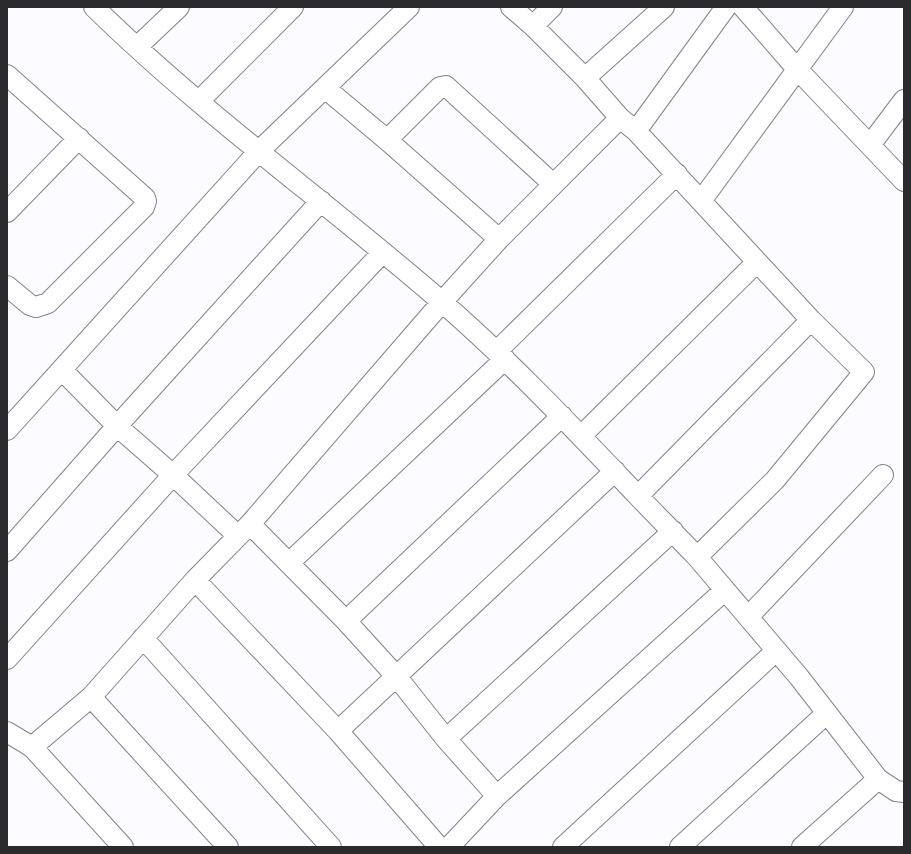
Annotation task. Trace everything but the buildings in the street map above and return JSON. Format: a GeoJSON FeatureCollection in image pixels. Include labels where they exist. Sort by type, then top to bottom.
{"type":"FeatureCollection","features":[{"type":"Feature","properties":{"kind":"street"},"geometry":{"type":"LineString","coordinates":[[94,7],[199,101],[383,252],[501,355],[582,436],[697,557],[799,677],[878,779],[896,791],[904,792]]}},
{"type":"Feature","properties":{"kind":"street"},"geometry":{"type":"LineString","coordinates":[[137,47],[178,7]]}},
{"type":"Feature","properties":{"kind":"street"},"geometry":{"type":"LineString","coordinates":[[199,101],[293,7]]}},
{"type":"Feature","properties":{"kind":"street"},"geometry":{"type":"LineString","coordinates":[[7,430],[259,151],[409,7]]}},
{"type":"Feature","properties":{"kind":"street"},"geometry":{"type":"LineString","coordinates":[[511,7],[533,26],[585,78],[620,118],[636,131],[677,174],[811,320],[864,372],[775,480],[697,557]]}},
{"type":"Feature","properties":{"kind":"street"},"geometry":{"type":"LineString","coordinates":[[533,26],[552,7]]}},
{"type":"Feature","properties":{"kind":"street"},"geometry":{"type":"LineString","coordinates":[[585,78],[664,7]]}},
{"type":"Feature","properties":{"kind":"street"},"geometry":{"type":"LineString","coordinates":[[636,131],[726,7]]}},
{"type":"Feature","properties":{"kind":"street"},"geometry":{"type":"LineString","coordinates":[[743,7],[796,69],[904,181]]}},
{"type":"Feature","properties":{"kind":"street"},"geometry":{"type":"LineString","coordinates":[[701,201],[796,69],[843,7]]}},
{"type":"Feature","properties":{"kind":"street"},"geometry":{"type":"LineString","coordinates":[[7,286],[30,305],[36,307],[48,303],[146,204],[145,198],[79,138],[8,78]]}},
{"type":"Feature","properties":{"kind":"street"},"geometry":{"type":"LineString","coordinates":[[388,140],[440,87],[446,86],[553,184]]}},
{"type":"Feature","properties":{"kind":"street"},"geometry":{"type":"LineString","coordinates":[[325,88],[388,140],[499,239]]}},
{"type":"Feature","properties":{"kind":"street"},"geometry":{"type":"LineString","coordinates":[[870,145],[904,100]]}},
{"type":"Feature","properties":{"kind":"street"},"geometry":{"type":"LineString","coordinates":[[32,747],[90,697],[195,580],[244,530],[442,302],[499,239],[620,118]]}},
{"type":"Feature","properties":{"kind":"street"},"geometry":{"type":"LineString","coordinates":[[7,212],[79,138]]}},
{"type":"Feature","properties":{"kind":"street"},"geometry":{"type":"LineString","coordinates":[[289,562],[501,355],[677,174]]}},
{"type":"Feature","properties":{"kind":"street"},"geometry":{"type":"LineString","coordinates":[[7,551],[117,426],[321,200]]}},
{"type":"Feature","properties":{"kind":"street"},"geometry":{"type":"LineString","coordinates":[[7,659],[173,476],[383,252]]}},
{"type":"Feature","properties":{"kind":"street"},"geometry":{"type":"LineString","coordinates":[[582,436],[757,262]]}},
{"type":"Feature","properties":{"kind":"street"},"geometry":{"type":"LineString","coordinates":[[638,496],[811,320]]}},
{"type":"Feature","properties":{"kind":"street"},"geometry":{"type":"LineString","coordinates":[[62,370],[117,426],[173,476],[289,562],[396,676],[446,739],[497,796]]}},
{"type":"Feature","properties":{"kind":"street"},"geometry":{"type":"LineString","coordinates":[[346,621],[562,416]]}},
{"type":"Feature","properties":{"kind":"street"},"geometry":{"type":"LineString","coordinates":[[338,731],[615,471]]}},
{"type":"Feature","properties":{"kind":"street"},"geometry":{"type":"LineString","coordinates":[[748,617],[883,475]]}},
{"type":"Feature","properties":{"kind":"street"},"geometry":{"type":"LineString","coordinates":[[446,739],[673,531]]}},
{"type":"Feature","properties":{"kind":"street"},"geometry":{"type":"LineString","coordinates":[[195,580],[449,846],[497,796],[725,590]]}},
{"type":"Feature","properties":{"kind":"street"},"geometry":{"type":"LineString","coordinates":[[143,638],[331,847]]}},
{"type":"Feature","properties":{"kind":"street"},"geometry":{"type":"LineString","coordinates":[[563,847],[776,651]]}},
{"type":"Feature","properties":{"kind":"street"},"geometry":{"type":"LineString","coordinates":[[90,697],[228,847]]}},
{"type":"Feature","properties":{"kind":"street"},"geometry":{"type":"LineString","coordinates":[[680,847],[827,713]]}},
{"type":"Feature","properties":{"kind":"street"},"geometry":{"type":"LineString","coordinates":[[7,732],[32,747],[123,847]]}},
{"type":"Feature","properties":{"kind":"street"},"geometry":{"type":"LineString","coordinates":[[802,847],[878,779]]}}]}
